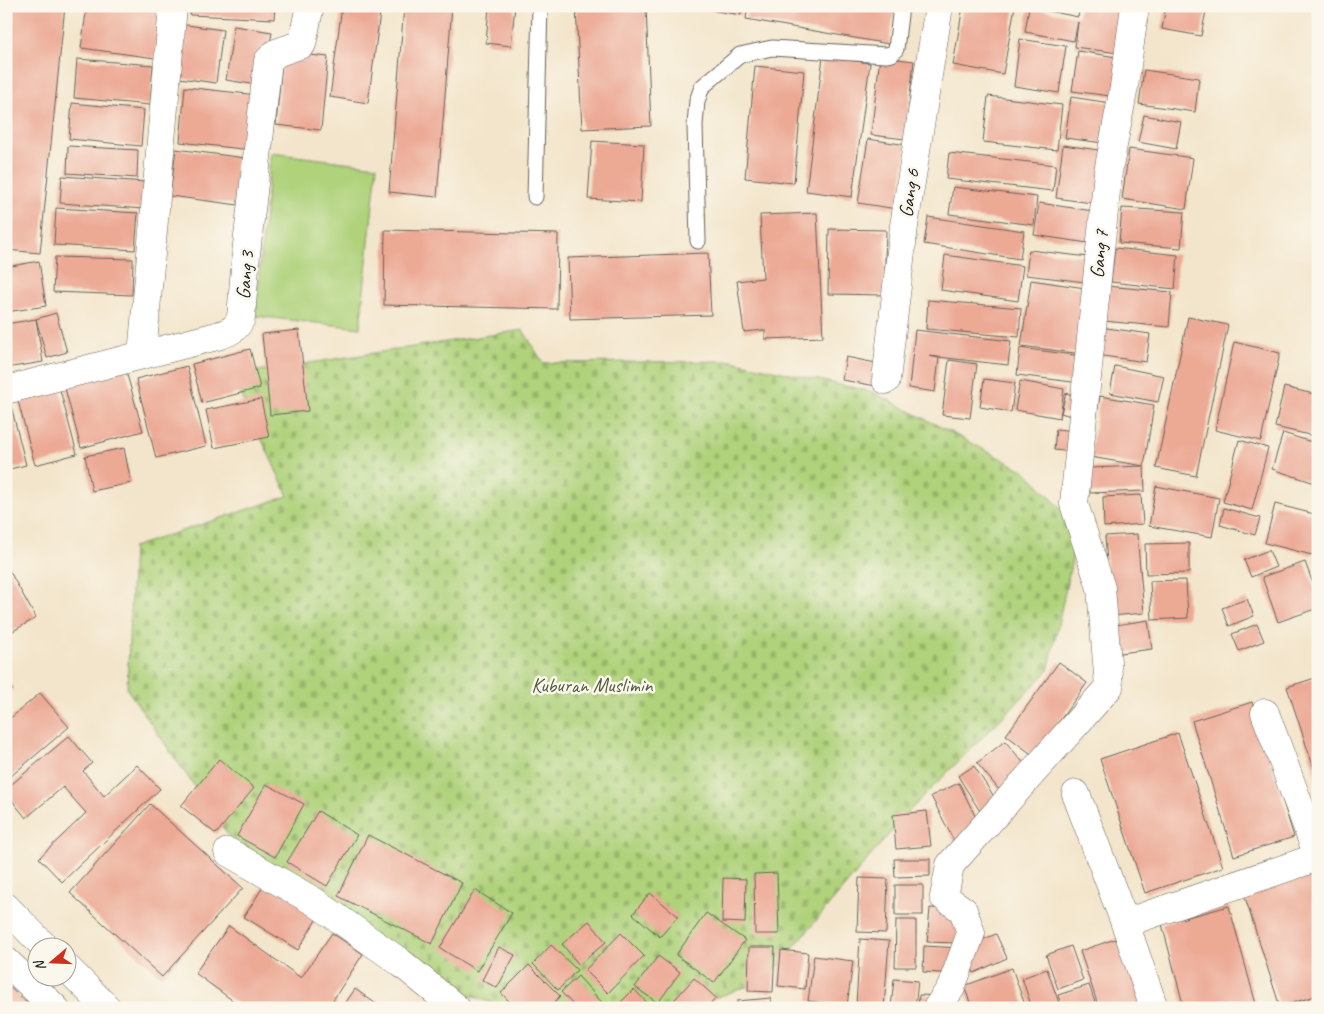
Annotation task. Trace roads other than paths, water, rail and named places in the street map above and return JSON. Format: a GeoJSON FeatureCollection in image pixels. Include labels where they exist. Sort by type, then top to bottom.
{"type":"FeatureCollection","features":[{"type":"Feature","properties":{"kind":"street"},"geometry":{"type":"LineString","coordinates":[[142,355],[173,6]]}},
{"type":"Feature","properties":{"kind":"street","name":"Gang 3"},"geometry":{"type":"LineString","coordinates":[[6,390],[224,334],[238,326],[241,318],[246,254],[268,61],[276,53],[302,44],[311,6]]}},
{"type":"Feature","properties":{"kind":"street","name":"Gang 6"},"geometry":{"type":"LineString","coordinates":[[886,380],[904,226],[939,6]]}},
{"type":"Feature","properties":{"kind":"street","name":"Gang 7"},"geometry":{"type":"LineString","coordinates":[[937,1008],[951,988],[971,933],[962,910],[944,897],[950,865],[1109,687],[1101,588],[1074,504],[1108,172],[1124,86],[1135,6]]}},
{"type":"Feature","properties":{"kind":"street"},"geometry":{"type":"LineString","coordinates":[[1125,923],[1318,857],[1265,713]]}},
{"type":"Feature","properties":{"kind":"street"},"geometry":{"type":"LineString","coordinates":[[1076,794],[1125,923],[1154,1008]]}},
{"type":"Feature","properties":{"kind":"street"},"geometry":{"type":"LineString","coordinates":[[228,852],[315,902],[400,962],[456,1008]]}},
{"type":"Feature","properties":{"kind":"street"},"geometry":{"type":"LineString","coordinates":[[6,907],[34,936]]}},
{"type":"Feature","properties":{"kind":"street"},"geometry":{"type":"LineString","coordinates":[[6,961],[56,1008]]}},
{"type":"Feature","properties":{"kind":"street"},"geometry":{"type":"LineString","coordinates":[[78,979],[107,1008]]}},
{"type":"Feature","properties":{"kind":"lane"},"geometry":{"type":"LineString","coordinates":[[535,197],[540,6]]}},
{"type":"Feature","properties":{"kind":"lane"},"geometry":{"type":"LineString","coordinates":[[698,241],[696,125],[697,100],[702,87],[740,55],[772,48],[892,54],[896,49],[901,6]]}},
{"type":"Feature","properties":{"kind":"park label","name":"Kuburan Muslimin"},"geometry":{"type":"Point","coordinates":[592,685]}}]}
